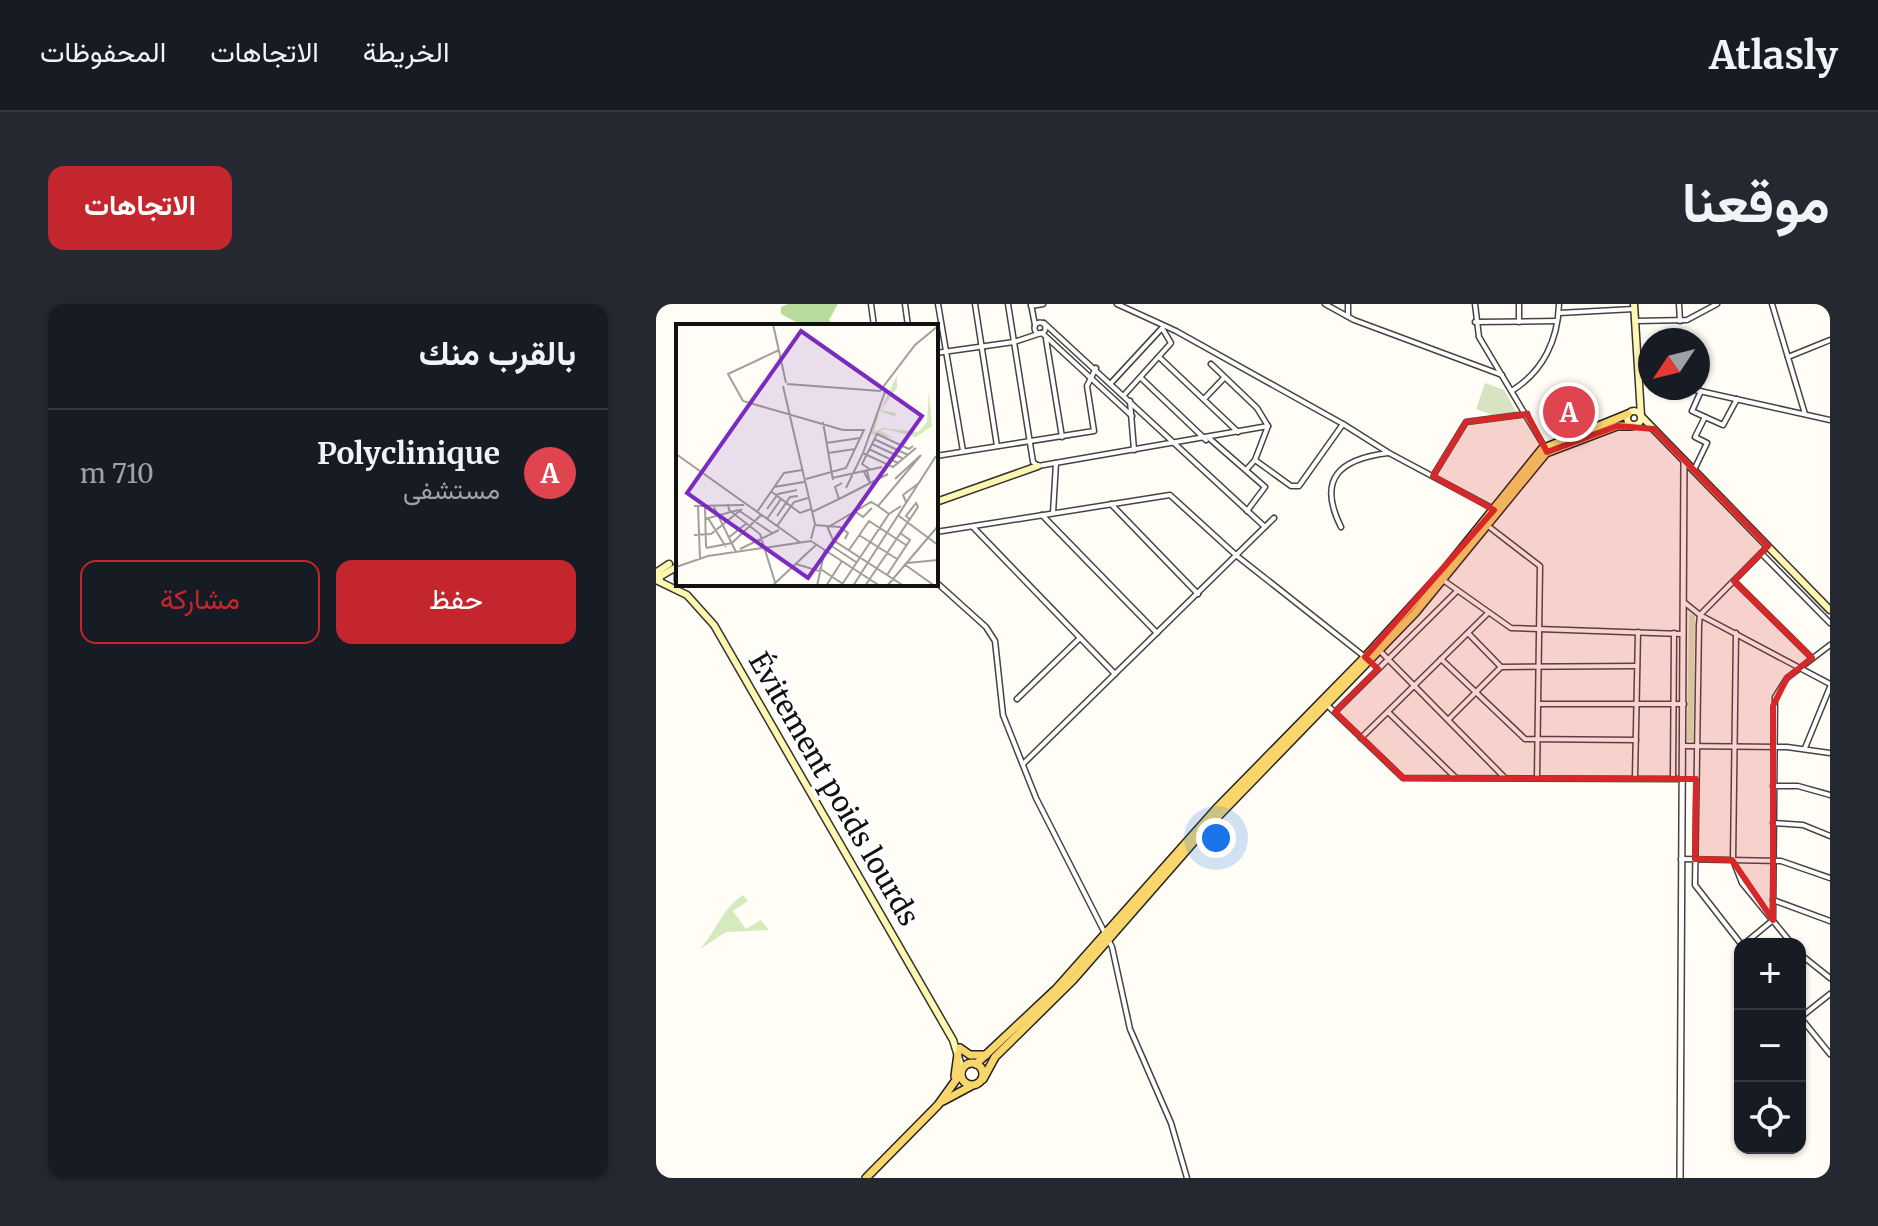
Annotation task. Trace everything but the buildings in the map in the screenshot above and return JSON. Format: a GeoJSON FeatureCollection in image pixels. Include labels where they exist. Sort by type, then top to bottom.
{"type":"FeatureCollection","features":[{"type":"Feature","properties":{"kind":"main road"},"geometry":{"type":"LineString","coordinates":[[1634,307],[1638,377]]}},
{"type":"Feature","properties":{"kind":"main road"},"geometry":{"type":"LineString","coordinates":[[1638,395],[1627,421],[1654,429]]}},
{"type":"Feature","properties":{"kind":"main road"},"geometry":{"type":"LineString","coordinates":[[1639,400],[1641,415],[1830,610]]}},
{"type":"Feature","properties":{"kind":"main road"},"geometry":{"type":"LineString","coordinates":[[938,1105],[983,1079],[995,1057],[1224,809],[1327,705],[1546,450],[1630,413],[1641,415]]}},
{"type":"Feature","properties":{"kind":"main road"},"geometry":{"type":"LineString","coordinates":[[1635,425],[1641,415]]}},
{"type":"Feature","properties":{"kind":"main road"},"geometry":{"type":"LineString","coordinates":[[866,1178],[938,1105],[962,1071],[988,1054],[1107,937],[1216,809],[1367,660],[1380,651],[1488,526],[1546,450],[1617,426],[1635,425]]}},
{"type":"Feature","properties":{"kind":"main road"},"geometry":{"type":"LineString","coordinates":[[938,501],[1038,466]]}},
{"type":"Feature","properties":{"kind":"main road"},"geometry":{"type":"LineString","coordinates":[[669,564],[657,572],[658,580],[676,567]]}},
{"type":"Feature","properties":{"kind":"main road"},"geometry":{"type":"LineString","coordinates":[[656,566],[676,566]]}},
{"type":"Feature","properties":{"kind":"main road","name":"Évitement poids lourds"},"geometry":{"type":"LineString","coordinates":[[658,580],[687,595],[714,625],[959,1051],[975,1063]]}},
{"type":"Feature","properties":{"kind":"main road"},"geometry":{"type":"LineString","coordinates":[[681,586],[687,595]]}},
{"type":"Feature","properties":{"kind":"main road"},"geometry":{"type":"LineString","coordinates":[[959,1051],[970,1055],[988,1054]]}},
{"type":"Feature","properties":{"kind":"main road"},"geometry":{"type":"LineString","coordinates":[[959,1051],[965,1083],[975,1085]]}},
{"type":"Feature","properties":{"kind":"main road"},"geometry":{"type":"LineString","coordinates":[[951,1086],[959,1051]]}},
{"type":"Feature","properties":{"kind":"main road"},"geometry":{"type":"LineString","coordinates":[[975,1063],[982,1068],[983,1079]]}},
{"type":"Feature","properties":{"kind":"street"},"geometry":{"type":"LineString","coordinates":[[871,304],[874,324]]}},
{"type":"Feature","properties":{"kind":"street"},"geometry":{"type":"LineString","coordinates":[[905,304],[908,324]]}},
{"type":"Feature","properties":{"kind":"street"},"geometry":{"type":"LineString","coordinates":[[938,304],[963,451]]}},
{"type":"Feature","properties":{"kind":"street"},"geometry":{"type":"LineString","coordinates":[[975,304],[997,446]]}},
{"type":"Feature","properties":{"kind":"street"},"geometry":{"type":"LineString","coordinates":[[1008,304],[1033,462],[1038,466],[1208,439],[1268,426]]}},
{"type":"Feature","properties":{"kind":"street"},"geometry":{"type":"LineString","coordinates":[[1043,304],[1031,305],[1036,332],[1043,334],[1132,416]]}},
{"type":"Feature","properties":{"kind":"street"},"geometry":{"type":"LineString","coordinates":[[1117,304],[1343,424],[1389,453],[1494,509]]}},
{"type":"Feature","properties":{"kind":"street"},"geometry":{"type":"LineString","coordinates":[[1325,304],[1348,316],[1502,375]]}},
{"type":"Feature","properties":{"kind":"street"},"geometry":{"type":"LineString","coordinates":[[1348,304],[1348,316]]}},
{"type":"Feature","properties":{"kind":"street"},"geometry":{"type":"LineString","coordinates":[[1475,304],[1479,337],[1546,450]]}},
{"type":"Feature","properties":{"kind":"street"},"geometry":{"type":"LineString","coordinates":[[1519,304],[1519,322]]}},
{"type":"Feature","properties":{"kind":"street"},"geometry":{"type":"LineString","coordinates":[[1513,390],[1541,367],[1558,321],[1559,304]]}},
{"type":"Feature","properties":{"kind":"street"},"geometry":{"type":"LineString","coordinates":[[1679,304],[1680,321]]}},
{"type":"Feature","properties":{"kind":"street"},"geometry":{"type":"LineString","coordinates":[[1636,321],[1695,318],[1717,304]]}},
{"type":"Feature","properties":{"kind":"street"},"geometry":{"type":"LineString","coordinates":[[1772,304],[1805,414]]}},
{"type":"Feature","properties":{"kind":"street"},"geometry":{"type":"LineString","coordinates":[[1559,313],[1599,307],[1634,307]]}},
{"type":"Feature","properties":{"kind":"street"},"geometry":{"type":"LineString","coordinates":[[1475,322],[1558,321]]}},
{"type":"Feature","properties":{"kind":"street"},"geometry":{"type":"LineString","coordinates":[[1035,325],[1044,323]]}},
{"type":"Feature","properties":{"kind":"street"},"geometry":{"type":"LineString","coordinates":[[1044,323],[1043,334],[1062,437]]}},
{"type":"Feature","properties":{"kind":"street"},"geometry":{"type":"LineString","coordinates":[[1044,323],[1112,382],[1265,527]]}},
{"type":"Feature","properties":{"kind":"street"},"geometry":{"type":"LineString","coordinates":[[1125,394],[1171,343],[1163,327]]}},
{"type":"Feature","properties":{"kind":"street"},"geometry":{"type":"LineString","coordinates":[[1112,382],[1163,327]]}},
{"type":"Feature","properties":{"kind":"street"},"geometry":{"type":"LineString","coordinates":[[938,353],[1014,342],[1043,334]]}},
{"type":"Feature","properties":{"kind":"street"},"geometry":{"type":"LineString","coordinates":[[1788,358],[1830,340]]}},
{"type":"Feature","properties":{"kind":"street"},"geometry":{"type":"LineString","coordinates":[[1159,357],[1238,432]]}},
{"type":"Feature","properties":{"kind":"street"},"geometry":{"type":"LineString","coordinates":[[1211,364],[1257,408],[1268,426]]}},
{"type":"Feature","properties":{"kind":"street"},"geometry":{"type":"LineString","coordinates":[[938,456],[1094,431],[1087,386],[1096,368]]}},
{"type":"Feature","properties":{"kind":"street"},"geometry":{"type":"LineString","coordinates":[[1140,378],[1266,489],[1247,511]]}},
{"type":"Feature","properties":{"kind":"street"},"geometry":{"type":"LineString","coordinates":[[1204,399],[1224,378]]}},
{"type":"Feature","properties":{"kind":"street"},"geometry":{"type":"LineString","coordinates":[[1710,393],[1830,420]]}},
{"type":"Feature","properties":{"kind":"street"},"geometry":{"type":"LineString","coordinates":[[1697,400],[1692,411],[1723,425],[1737,399]]}},
{"type":"Feature","properties":{"kind":"street"},"geometry":{"type":"LineString","coordinates":[[1130,400],[1134,450]]}},
{"type":"Feature","properties":{"kind":"street"},"geometry":{"type":"LineString","coordinates":[[1433,476],[1466,422],[1527,414]]}},
{"type":"Feature","properties":{"kind":"street"},"geometry":{"type":"LineString","coordinates":[[1694,470],[1707,443],[1695,437],[1705,417]]}},
{"type":"Feature","properties":{"kind":"street"},"geometry":{"type":"LineString","coordinates":[[1255,460],[1291,486],[1299,486],[1343,424]]}},
{"type":"Feature","properties":{"kind":"street"},"geometry":{"type":"LineString","coordinates":[[1246,470],[1255,460],[1268,426]]}},
{"type":"Feature","properties":{"kind":"street"},"geometry":{"type":"LineString","coordinates":[[1341,527],[1330,498],[1336,475],[1360,457],[1389,453]]}},
{"type":"Feature","properties":{"kind":"street"},"geometry":{"type":"LineString","coordinates":[[1680,1178],[1684,460]]}},
{"type":"Feature","properties":{"kind":"street"},"geometry":{"type":"LineString","coordinates":[[1053,513],[1056,463]]}},
{"type":"Feature","properties":{"kind":"street"},"geometry":{"type":"LineString","coordinates":[[938,532],[1170,495],[1237,556],[1367,660]]}},
{"type":"Feature","properties":{"kind":"street"},"geometry":{"type":"LineString","coordinates":[[1111,504],[1198,594]]}},
{"type":"Feature","properties":{"kind":"street"},"geometry":{"type":"LineString","coordinates":[[1042,515],[1157,633]]}},
{"type":"Feature","properties":{"kind":"street"},"geometry":{"type":"LineString","coordinates":[[1023,764],[1274,518]]}},
{"type":"Feature","properties":{"kind":"street"},"geometry":{"type":"LineString","coordinates":[[1488,526],[1540,566],[1537,777]]}},
{"type":"Feature","properties":{"kind":"street"},"geometry":{"type":"LineString","coordinates":[[973,527],[1115,674]]}},
{"type":"Feature","properties":{"kind":"street"},"geometry":{"type":"LineString","coordinates":[[1737,938],[1698,892],[1695,859],[1700,615],[1768,546]]}},
{"type":"Feature","properties":{"kind":"street"},"geometry":{"type":"LineString","coordinates":[[1761,553],[1830,623]]}},
{"type":"Feature","properties":{"kind":"street"},"geometry":{"type":"LineString","coordinates":[[1443,580],[1507,627],[1685,634]]}},
{"type":"Feature","properties":{"kind":"street"},"geometry":{"type":"LineString","coordinates":[[1734,581],[1812,658]]}},
{"type":"Feature","properties":{"kind":"street"},"geometry":{"type":"LineString","coordinates":[[938,584],[986,627],[995,641],[1000,702],[1036,798],[1107,937],[1120,971],[1130,1029],[1171,1123],[1187,1178]]}},
{"type":"Feature","properties":{"kind":"street"},"geometry":{"type":"LineString","coordinates":[[1335,712],[1457,591]]}},
{"type":"Feature","properties":{"kind":"street"},"geometry":{"type":"LineString","coordinates":[[1685,603],[1700,615],[1830,686],[1804,748]]}},
{"type":"Feature","properties":{"kind":"street"},"geometry":{"type":"LineString","coordinates":[[1361,738],[1488,613]]}},
{"type":"Feature","properties":{"kind":"street"},"geometry":{"type":"LineString","coordinates":[[1635,777],[1638,631]]}},
{"type":"Feature","properties":{"kind":"street"},"geometry":{"type":"LineString","coordinates":[[1468,633],[1501,667]]}},
{"type":"Feature","properties":{"kind":"street"},"geometry":{"type":"LineString","coordinates":[[1673,778],[1674,633]]}},
{"type":"Feature","properties":{"kind":"street"},"geometry":{"type":"LineString","coordinates":[[1736,633],[1733,860],[1742,883],[1787,938]]}},
{"type":"Feature","properties":{"kind":"street"},"geometry":{"type":"LineString","coordinates":[[1017,699],[1080,638]]}},
{"type":"Feature","properties":{"kind":"street"},"geometry":{"type":"LineString","coordinates":[[1773,920],[1775,697],[1799,667],[1830,645]]}},
{"type":"Feature","properties":{"kind":"street"},"geometry":{"type":"LineString","coordinates":[[1380,651],[1505,778]]}},
{"type":"Feature","properties":{"kind":"street"},"geometry":{"type":"LineString","coordinates":[[1441,659],[1521,737],[1538,740],[1636,740]]}},
{"type":"Feature","properties":{"kind":"street"},"geometry":{"type":"LineString","coordinates":[[1449,719],[1501,667],[1637,666]]}},
{"type":"Feature","properties":{"kind":"street"},"geometry":{"type":"LineString","coordinates":[[1539,704],[1684,704]]}},
{"type":"Feature","properties":{"kind":"street"},"geometry":{"type":"LineString","coordinates":[[1327,705],[1403,778],[1682,779]]}},
{"type":"Feature","properties":{"kind":"street"},"geometry":{"type":"LineString","coordinates":[[1388,712],[1456,778]]}},
{"type":"Feature","properties":{"kind":"street"},"geometry":{"type":"LineString","coordinates":[[1683,746],[1804,748],[1830,753]]}},
{"type":"Feature","properties":{"kind":"street"},"geometry":{"type":"LineString","coordinates":[[1773,786],[1798,786],[1830,795]]}},
{"type":"Feature","properties":{"kind":"street"},"geometry":{"type":"LineString","coordinates":[[1773,823],[1803,825],[1830,836]]}},
{"type":"Feature","properties":{"kind":"street"},"geometry":{"type":"LineString","coordinates":[[1681,859],[1772,861],[1799,865],[1830,878]]}},
{"type":"Feature","properties":{"kind":"street"},"geometry":{"type":"LineString","coordinates":[[1773,900],[1830,921]]}},
{"type":"Feature","properties":{"kind":"street"},"geometry":{"type":"LineString","coordinates":[[1750,938],[1773,920]]}},
{"type":"Feature","properties":{"kind":"street"},"geometry":{"type":"LineString","coordinates":[[1806,959],[1830,978]]}},
{"type":"Feature","properties":{"kind":"street"},"geometry":{"type":"LineString","coordinates":[[1806,1012],[1830,994]]}},
{"type":"Feature","properties":{"kind":"street"},"geometry":{"type":"LineString","coordinates":[[1806,1024],[1830,1053]]}},
{"type":"Feature","properties":{"kind":"highlighted area"},"geometry":{"type":"Polygon","coordinates":[[[1527,414],[1547,452],[1617,426],[1654,429],[1768,546],[1734,581],[1812,658],[1787,678],[1773,706],[1773,920],[1732,860],[1695,859],[1696,779],[1403,778],[1335,712],[1378,669],[1365,657],[1494,510],[1433,476],[1466,422],[1527,414]]]}},
{"type":"Feature","properties":{"kind":"green space"},"geometry":{"type":"Polygon","coordinates":[[[788,304],[838,304],[829,320],[832,324],[799,324],[781,314],[781,307],[788,304]]]}},
{"type":"Feature","properties":{"kind":"green space"},"geometry":{"type":"Polygon","coordinates":[[[1485,383],[1504,390],[1517,413],[1492,415],[1476,409],[1485,383]]]}},
{"type":"Feature","properties":{"kind":"green space"},"geometry":{"type":"Polygon","coordinates":[[[1689,614],[1695,615],[1693,741],[1687,741],[1689,614]]]}},
{"type":"Feature","properties":{"kind":"green space"},"geometry":{"type":"Polygon","coordinates":[[[743,895],[748,901],[733,911],[746,929],[761,920],[769,930],[726,932],[700,949],[729,907],[743,895]]]}},
{"type":"Feature","properties":{"kind":"place","name":"Polyclinique"},"geometry":{"type":"Point","coordinates":[1569,412]}}]}
